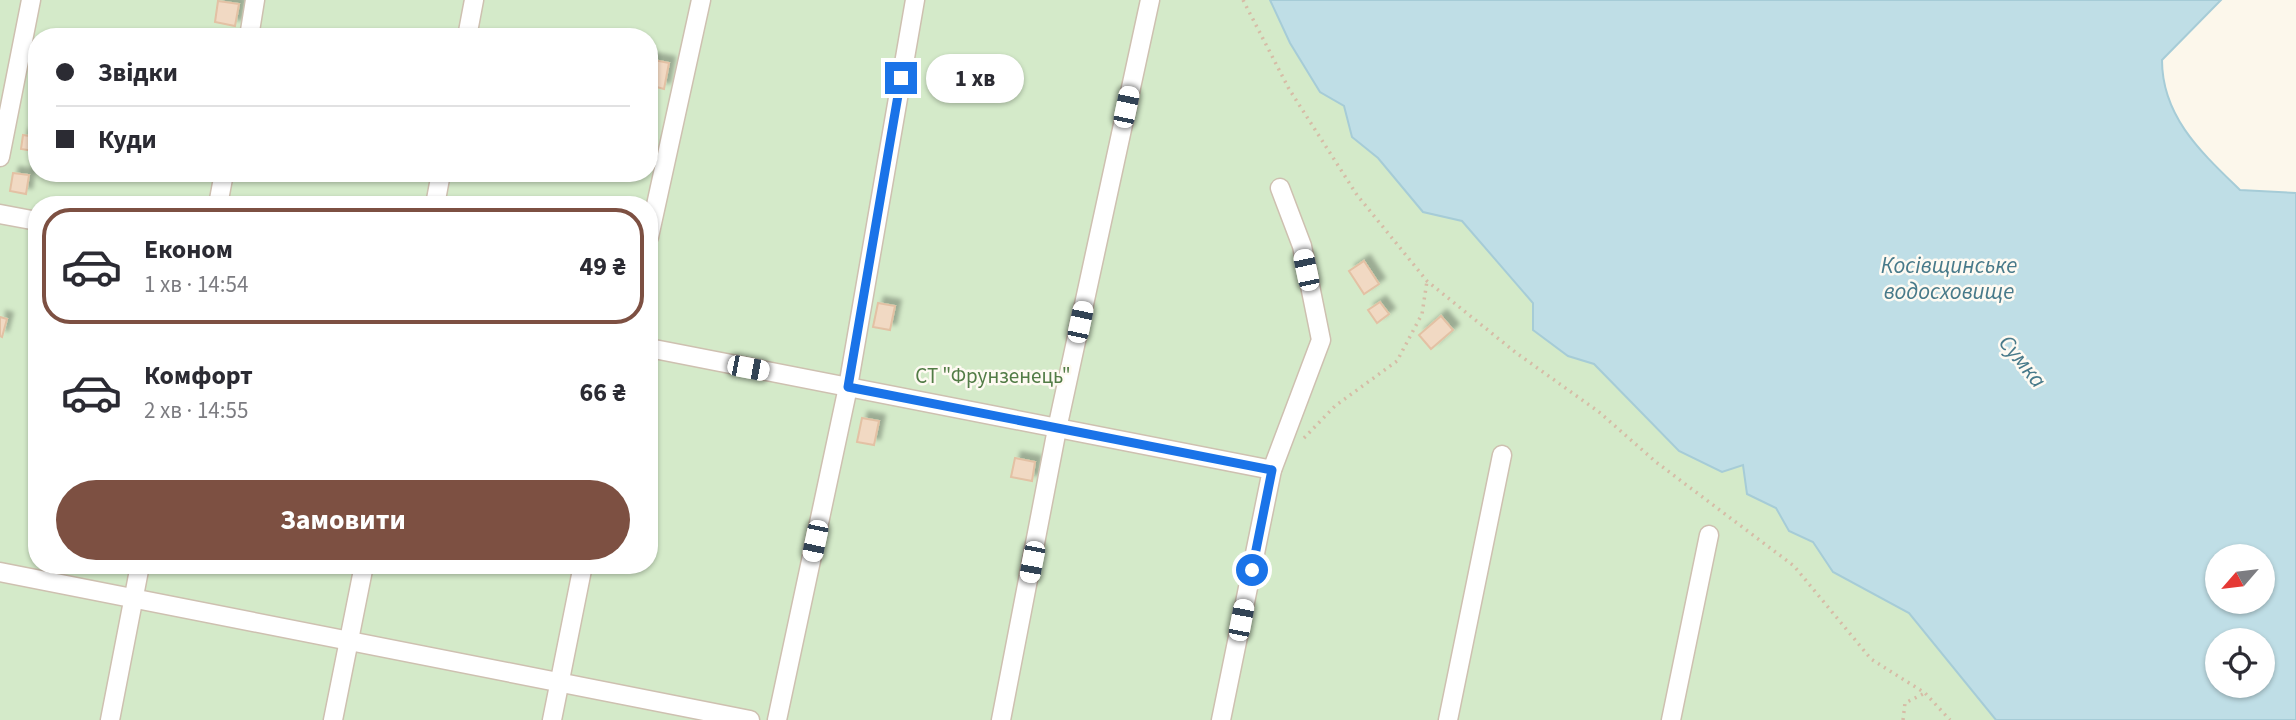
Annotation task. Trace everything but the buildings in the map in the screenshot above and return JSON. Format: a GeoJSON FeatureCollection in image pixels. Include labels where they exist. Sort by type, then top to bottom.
{"type":"FeatureCollection","features":[{"type":"Feature","properties":{"kind":"lane"},"geometry":{"type":"LineString","coordinates":[[0,157],[31,0]]}},
{"type":"Feature","properties":{"kind":"lane"},"geometry":{"type":"LineString","coordinates":[[250,28],[255,0]]}},
{"type":"Feature","properties":{"kind":"lane"},"geometry":{"type":"LineString","coordinates":[[469,28],[474,0]]}},
{"type":"Feature","properties":{"kind":"lane"},"geometry":{"type":"LineString","coordinates":[[658,196],[701,0]]}},
{"type":"Feature","properties":{"kind":"lane"},"geometry":{"type":"LineString","coordinates":[[777,720],[848,387],[915,0]]}},
{"type":"Feature","properties":{"kind":"lane"},"geometry":{"type":"LineString","coordinates":[[1002,720],[1057,429],[1150,0]]}},
{"type":"Feature","properties":{"kind":"lane"},"geometry":{"type":"LineString","coordinates":[[1221,720],[1272,470],[1321,340],[1301,246],[1280,188]]}},
{"type":"Feature","properties":{"kind":"lane"},"geometry":{"type":"LineString","coordinates":[[0,214],[28,219]]}},
{"type":"Feature","properties":{"kind":"lane"},"geometry":{"type":"LineString","coordinates":[[658,350],[1272,470]]}},
{"type":"Feature","properties":{"kind":"lane"},"geometry":{"type":"LineString","coordinates":[[1448,720],[1502,455]]}},
{"type":"Feature","properties":{"kind":"lane"},"geometry":{"type":"LineString","coordinates":[[1671,720],[1709,535]]}},
{"type":"Feature","properties":{"kind":"lane"},"geometry":{"type":"LineString","coordinates":[[0,572],[750,720]]}},
{"type":"Feature","properties":{"kind":"lane"},"geometry":{"type":"LineString","coordinates":[[110,720],[138,574]]}},
{"type":"Feature","properties":{"kind":"lane"},"geometry":{"type":"LineString","coordinates":[[333,720],[362,574]]}},
{"type":"Feature","properties":{"kind":"lane"},"geometry":{"type":"LineString","coordinates":[[552,720],[581,574]]}},
{"type":"Feature","properties":{"kind":"path"},"geometry":{"type":"LineString","coordinates":[[1243,0],[1289,89],[1357,195],[1427,281],[1515,352],[1600,412],[1656,463],[1794,566],[1871,659],[1925,693],[1950,720]]}},
{"type":"Feature","properties":{"kind":"path"},"geometry":{"type":"LineString","coordinates":[[1299,443],[1335,406],[1397,361],[1422,314],[1427,281]]}},
{"type":"Feature","properties":{"kind":"path"},"geometry":{"type":"LineString","coordinates":[[1903,720],[1905,703],[1925,693]]}},
{"type":"Feature","properties":{"kind":"green space","name":"СТ \"Фрунзенець\""},"geometry":{"type":"Polygon","coordinates":[[[0,0],[1270,0],[1290,43],[1320,92],[1344,106],[1352,137],[1378,158],[1423,212],[1462,220],[1533,303],[1568,356],[1594,364],[1679,451],[1743,464],[1747,494],[1776,508],[1789,530],[1813,542],[1833,572],[1909,613],[1996,720],[0,720],[0,0]]]}},
{"type":"Feature","properties":{"kind":"water","name":"Косівщинське водосховище"},"geometry":{"type":"Polygon","coordinates":[[[1270,0],[2221,0],[2162,60],[2164,80],[2169,99],[2187,132],[2240,190],[2296,193],[2296,720],[1996,720],[1909,613],[1833,572],[1813,542],[1789,531],[1776,508],[1747,494],[1743,465],[1722,472],[1679,451],[1594,364],[1568,356],[1533,330],[1533,303],[1462,221],[1423,212],[1378,158],[1352,137],[1344,106],[1320,92],[1290,43],[1270,0]]]}},
{"type":"Feature","properties":{"kind":"route"},"geometry":{"type":"LineString","coordinates":[[901,78],[848,387],[1272,470],[1252,570]]}},
{"type":"Feature","properties":{"kind":"water label","name":"Сумка"},"geometry":{"type":"Point","coordinates":[2023,361]}}]}
